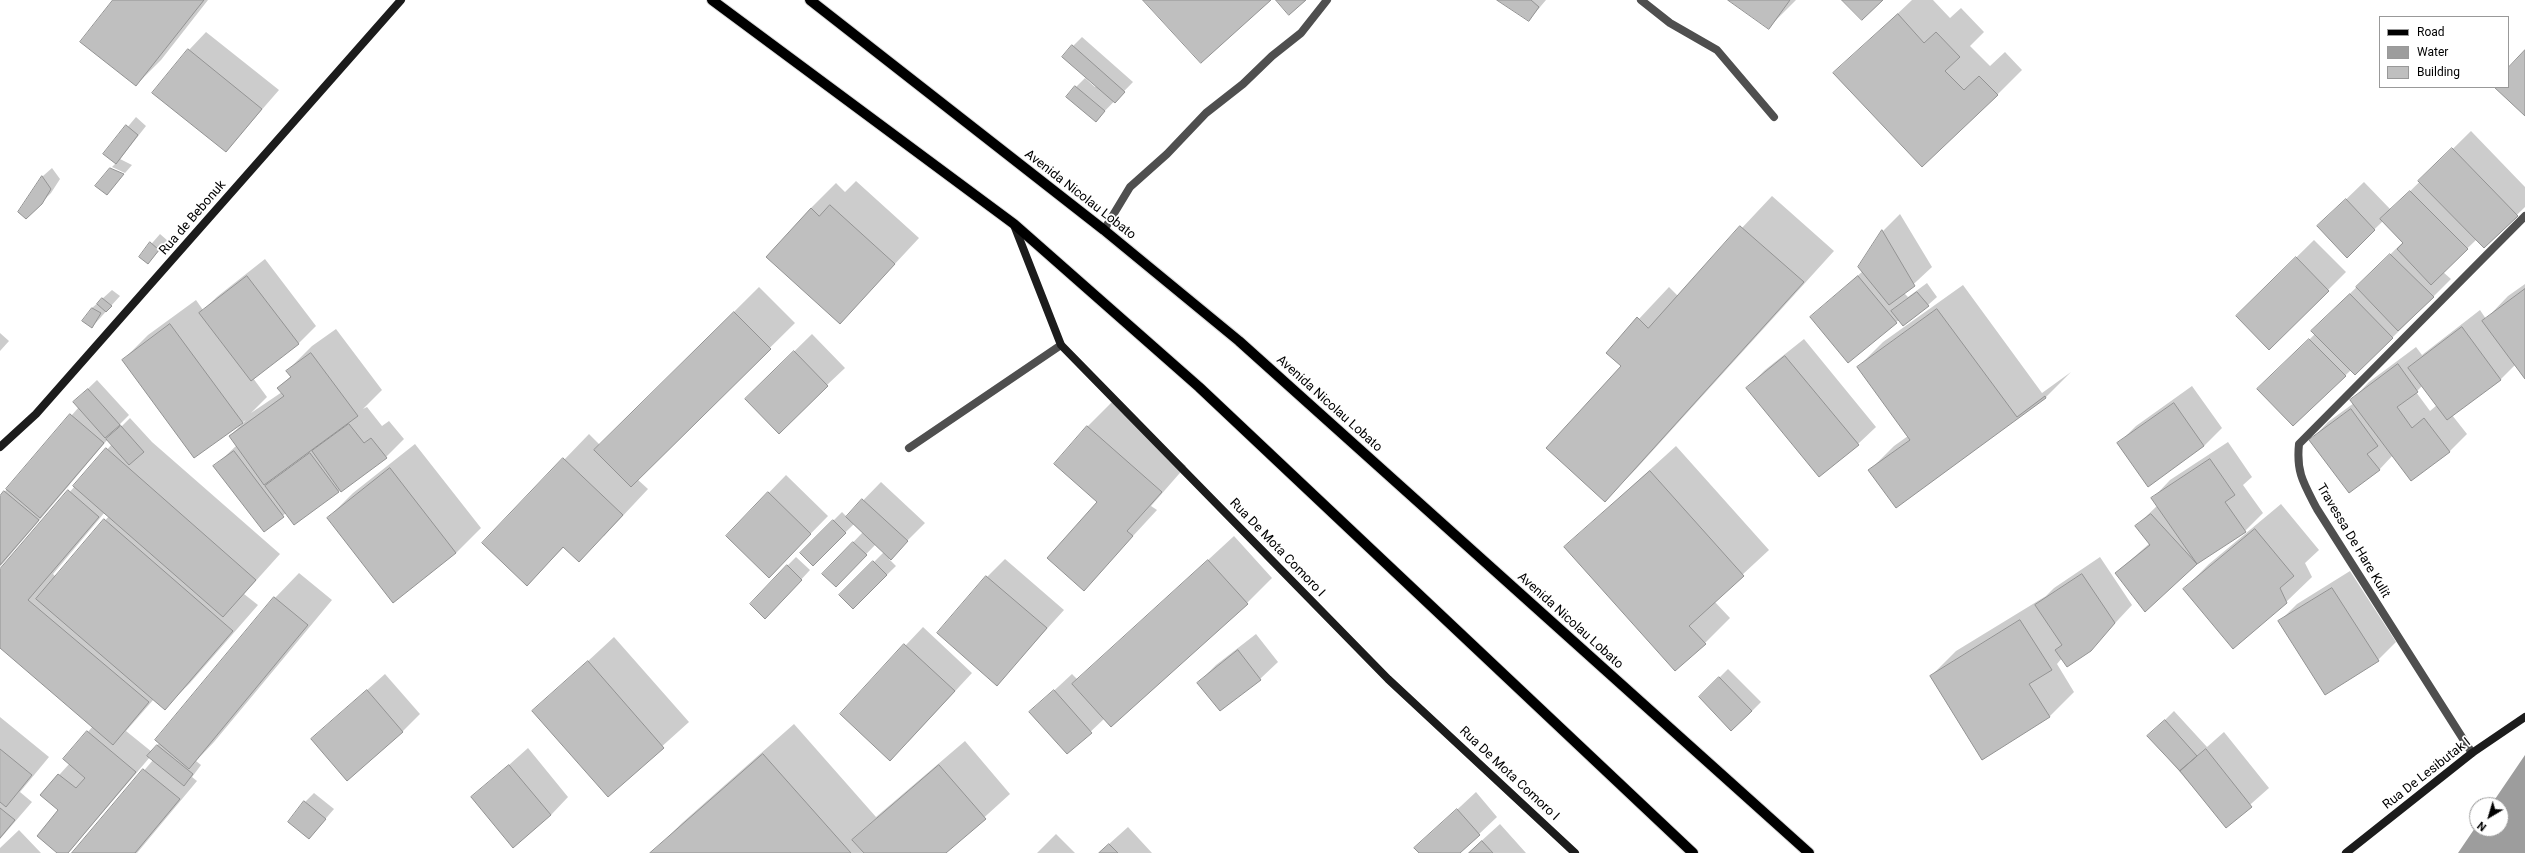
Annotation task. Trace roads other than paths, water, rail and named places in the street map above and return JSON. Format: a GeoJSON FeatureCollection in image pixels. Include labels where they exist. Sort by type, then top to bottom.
{"type":"FeatureCollection","features":[{"type":"Feature","properties":{"kind":"main road"},"geometry":{"type":"LineString","coordinates":[[712,0],[1014,224],[1199,387],[1693,853]]}},
{"type":"Feature","properties":{"kind":"main road","name":"Avenida Nicolau Lobato"},"geometry":{"type":"LineString","coordinates":[[810,0],[1104,230],[1238,341],[1809,853]]}},
{"type":"Feature","properties":{"kind":"street","name":"Rua de Bebonuk"},"geometry":{"type":"LineString","coordinates":[[0,448],[36,414],[401,0]]}},
{"type":"Feature","properties":{"kind":"street"},"geometry":{"type":"LineString","coordinates":[[1104,230],[1130,187],[1167,154],[1206,113],[1243,84],[1272,56],[1302,33],[1327,0]]}},
{"type":"Feature","properties":{"kind":"street"},"geometry":{"type":"LineString","coordinates":[[1641,0],[1670,23],[1717,50],[1774,117]]}},
{"type":"Feature","properties":{"kind":"street","name":"Travessa De Hare Kulit"},"geometry":{"type":"LineString","coordinates":[[2472,753],[2317,509],[2303,481],[2297,463],[2299,444],[2525,216]]}},
{"type":"Feature","properties":{"kind":"street","name":"Rua De Mota Comoro I"},"geometry":{"type":"LineString","coordinates":[[1014,224],[1061,345],[1388,678],[1575,853]]}},
{"type":"Feature","properties":{"kind":"street"},"geometry":{"type":"LineString","coordinates":[[909,448],[1061,345]]}},
{"type":"Feature","properties":{"kind":"street","name":"Rua De Lesibutak I"},"geometry":{"type":"LineString","coordinates":[[2346,853],[2472,753],[2525,717]]}},
{"type":"Feature","properties":{"kind":"water"},"geometry":{"type":"Polygon","coordinates":[[[2525,755],[2525,853],[2458,853],[2469,837],[2509,837],[2509,797],[2496,797],[2525,755]]]}}]}
